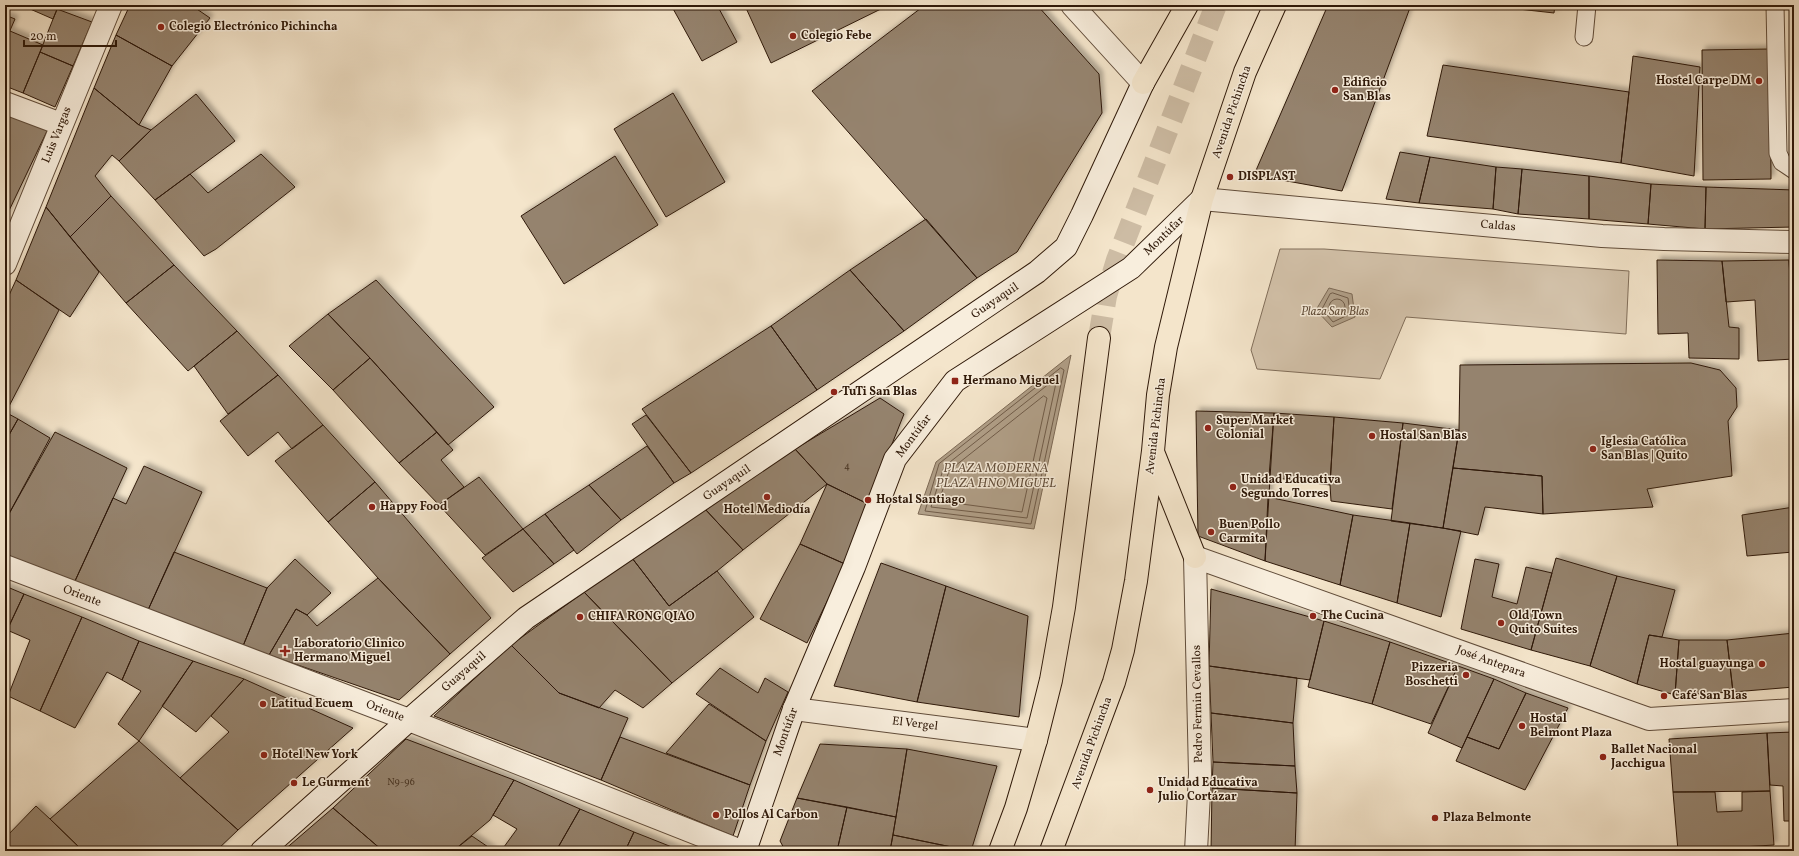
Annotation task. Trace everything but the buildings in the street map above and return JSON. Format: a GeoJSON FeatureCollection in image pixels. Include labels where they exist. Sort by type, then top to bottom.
{"type":"FeatureCollection","features":[{"type":"Feature","properties":{"kind":"main road"},"geometry":{"type":"LineString","coordinates":[[1143,83],[1187,5]]}},
{"type":"Feature","properties":{"kind":"main road","name":"Avenida Pichincha"},"geometry":{"type":"LineString","coordinates":[[1051,851],[1114,682],[1123,650],[1136,581],[1153,451],[1158,395],[1166,347],[1202,198],[1245,72],[1275,5]]}},
{"type":"Feature","properties":{"kind":"main road"},"geometry":{"type":"LineString","coordinates":[[1000,851],[1016,808],[1052,680],[1064,607],[1098,338]]}},
{"type":"Feature","properties":{"kind":"main road"},"geometry":{"type":"LineString","coordinates":[[1153,451],[1195,557]]}},
{"type":"Feature","properties":{"kind":"street","name":"Luis Vargas"},"geometry":{"type":"LineString","coordinates":[[5,264],[111,5]]}},
{"type":"Feature","properties":{"kind":"street"},"geometry":{"type":"LineString","coordinates":[[1072,5],[1143,83]]}},
{"type":"Feature","properties":{"kind":"street","name":"Guayaquil"},"geometry":{"type":"LineString","coordinates":[[262,851],[526,618],[1037,272],[1066,247],[1143,83]]}},
{"type":"Feature","properties":{"kind":"street"},"geometry":{"type":"LineString","coordinates":[[5,103],[62,124]]}},
{"type":"Feature","properties":{"kind":"street","name":"Caldas"},"geometry":{"type":"LineString","coordinates":[[1202,198],[1602,236],[1794,242]]}},
{"type":"Feature","properties":{"kind":"street","name":"Montúfar"},"geometry":{"type":"LineString","coordinates":[[745,851],[794,709],[854,567],[895,460],[955,381],[1131,268],[1202,198]]}},
{"type":"Feature","properties":{"kind":"street","name":"José Antepara"},"geometry":{"type":"LineString","coordinates":[[1195,557],[1649,719],[1794,710]]}},
{"type":"Feature","properties":{"kind":"street","name":"Pedro Fermin Cevallos"},"geometry":{"type":"LineString","coordinates":[[1195,557],[1200,774],[1196,851]]}},
{"type":"Feature","properties":{"kind":"street","name":"Oriente"},"geometry":{"type":"LineString","coordinates":[[5,566],[409,720],[741,851]]}},
{"type":"Feature","properties":{"kind":"street","name":"El Vergel"},"geometry":{"type":"LineString","coordinates":[[794,709],[1036,740]]}},
{"type":"Feature","properties":{"kind":"lane"},"geometry":{"type":"LineString","coordinates":[[1584,37],[1587,5]]}},
{"type":"Feature","properties":{"kind":"lane"},"geometry":{"type":"LineString","coordinates":[[1775,5],[1778,153],[1782,162],[1794,170]]}},
{"type":"Feature","properties":{"kind":"green space","name":"Plaza San Blas"},"geometry":{"type":"Polygon","coordinates":[[[1280,249],[1324,249],[1629,271],[1626,334],[1406,317],[1380,379],[1257,369],[1251,350],[1280,249]]]}},
{"type":"Feature","properties":{"kind":"water"},"geometry":{"type":"Polygon","coordinates":[[[1329,288],[1352,294],[1355,317],[1332,327],[1316,310],[1329,288]]]}},
{"type":"Feature","properties":{"kind":"water","name":"PLAZA MODERNA PLAZA HNO MIGUEL"},"geometry":{"type":"Polygon","coordinates":[[[1071,355],[1034,529],[918,514],[936,462],[1071,355]]]}},
{"type":"Feature","properties":{"kind":"tunnel"},"geometry":{"type":"LineString","coordinates":[[1099,338],[1106,296],[1117,260],[1216,5]]}},
{"type":"Feature","properties":{"kind":"place","name":"Colegio Electrónico Pichincha"},"geometry":{"type":"Point","coordinates":[161,27]}},
{"type":"Feature","properties":{"kind":"place","name":"Colegio Febe"},"geometry":{"type":"Point","coordinates":[793,36]}},
{"type":"Feature","properties":{"kind":"place","name":"Hostel Carpe DM"},"geometry":{"type":"Point","coordinates":[1759,81]}},
{"type":"Feature","properties":{"kind":"place","name":"Edificio San Blas"},"geometry":{"type":"Point","coordinates":[1335,90]}},
{"type":"Feature","properties":{"kind":"place","name":"DISPLAST"},"geometry":{"type":"Point","coordinates":[1230,177]}},
{"type":"Feature","properties":{"kind":"place","name":"Hermano Miguel"},"geometry":{"type":"Point","coordinates":[955,381]}},
{"type":"Feature","properties":{"kind":"place","name":"TuTi San Blas"},"geometry":{"type":"Point","coordinates":[834,392]}},
{"type":"Feature","properties":{"kind":"place","name":"Super Market Colonial"},"geometry":{"type":"Point","coordinates":[1208,428]}},
{"type":"Feature","properties":{"kind":"place","name":"Hostal San Blas"},"geometry":{"type":"Point","coordinates":[1372,436]}},
{"type":"Feature","properties":{"kind":"place","name":"Iglesia Católica San Blas | Quito"},"geometry":{"type":"Point","coordinates":[1593,449]}},
{"type":"Feature","properties":{"kind":"place","name":"Unidad Educativa Segundo Torres"},"geometry":{"type":"Point","coordinates":[1233,487]}},
{"type":"Feature","properties":{"kind":"place","name":"Hotel Mediodía"},"geometry":{"type":"Point","coordinates":[767,497]}},
{"type":"Feature","properties":{"kind":"place","name":"Hostal Santiago"},"geometry":{"type":"Point","coordinates":[868,500]}},
{"type":"Feature","properties":{"kind":"place","name":"Happy Food"},"geometry":{"type":"Point","coordinates":[372,507]}},
{"type":"Feature","properties":{"kind":"place","name":"Buen Pollo Carmita"},"geometry":{"type":"Point","coordinates":[1211,532]}},
{"type":"Feature","properties":{"kind":"place","name":"The Cucina"},"geometry":{"type":"Point","coordinates":[1313,616]}},
{"type":"Feature","properties":{"kind":"place","name":"CHIFA RONG QIAO"},"geometry":{"type":"Point","coordinates":[580,617]}},
{"type":"Feature","properties":{"kind":"place","name":"Old Town Quito Suites"},"geometry":{"type":"Point","coordinates":[1501,623]}},
{"type":"Feature","properties":{"kind":"place","name":"Laboratorio Clinico Hermano Miguel"},"geometry":{"type":"Point","coordinates":[285,651]}},
{"type":"Feature","properties":{"kind":"place","name":"Hostal guayunga"},"geometry":{"type":"Point","coordinates":[1762,664]}},
{"type":"Feature","properties":{"kind":"place","name":"Pizzeria Boschetti"},"geometry":{"type":"Point","coordinates":[1466,675]}},
{"type":"Feature","properties":{"kind":"place","name":"Café San Blas"},"geometry":{"type":"Point","coordinates":[1664,696]}},
{"type":"Feature","properties":{"kind":"place","name":"Latitud Ecuem"},"geometry":{"type":"Point","coordinates":[263,704]}},
{"type":"Feature","properties":{"kind":"place","name":"Hostal Belmont Plaza"},"geometry":{"type":"Point","coordinates":[1522,726]}},
{"type":"Feature","properties":{"kind":"place","name":"Hotel New York"},"geometry":{"type":"Point","coordinates":[264,755]}},
{"type":"Feature","properties":{"kind":"place","name":"Ballet Nacional Jacchigua"},"geometry":{"type":"Point","coordinates":[1603,757]}},
{"type":"Feature","properties":{"kind":"place","name":"Le Gurment"},"geometry":{"type":"Point","coordinates":[294,783]}},
{"type":"Feature","properties":{"kind":"place","name":"Unidad Educativa Julio Cortázar"},"geometry":{"type":"Point","coordinates":[1150,790]}},
{"type":"Feature","properties":{"kind":"place","name":"Pollos Al Carbon"},"geometry":{"type":"Point","coordinates":[716,815]}},
{"type":"Feature","properties":{"kind":"place","name":"Plaza Belmonte"},"geometry":{"type":"Point","coordinates":[1435,818]}}]}
